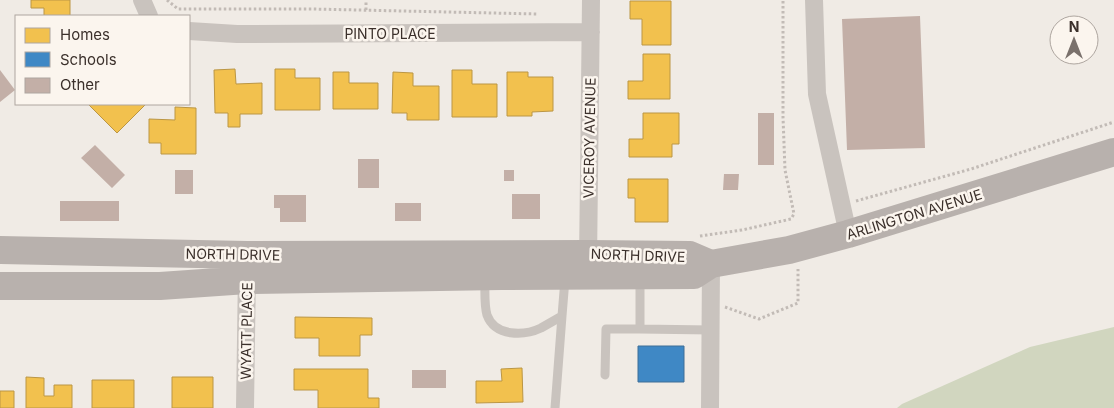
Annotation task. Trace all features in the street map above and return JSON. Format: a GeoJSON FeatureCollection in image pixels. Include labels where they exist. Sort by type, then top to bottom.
{"type":"FeatureCollection","features":[{"type":"Feature","properties":{"kind":"main road","name":"ARLINGTON AVENUE"},"geometry":{"type":"LineString","coordinates":[[711,264],[798,248],[1114,152]]}},
{"type":"Feature","properties":{"kind":"main road","name":"NORTH DRIVE"},"geometry":{"type":"LineString","coordinates":[[0,250],[247,268],[485,276],[690,256],[711,264]]}},
{"type":"Feature","properties":{"kind":"main road","name":"NORTH DRIVE"},"geometry":{"type":"LineString","coordinates":[[0,286],[160,286],[247,268],[580,268],[640,276],[694,275],[711,264]]}},
{"type":"Feature","properties":{"kind":"street"},"geometry":{"type":"LineString","coordinates":[[142,0],[149,15]]}},
{"type":"Feature","properties":{"kind":"street","name":"VICEROY AVENUE"},"geometry":{"type":"LineString","coordinates":[[580,268],[591,0]]}},
{"type":"Feature","properties":{"kind":"street"},"geometry":{"type":"LineString","coordinates":[[814,0],[817,94],[848,234]]}},
{"type":"Feature","properties":{"kind":"street","name":"PINTO PLACE"},"geometry":{"type":"LineString","coordinates":[[190,31],[237,34],[590,32]]}},
{"type":"Feature","properties":{"kind":"street"},"geometry":{"type":"LineString","coordinates":[[710,408],[711,264]]}},
{"type":"Feature","properties":{"kind":"street","name":"WYATT PLACE"},"geometry":{"type":"LineString","coordinates":[[245,408],[247,268]]}},
{"type":"Feature","properties":{"kind":"lane"},"geometry":{"type":"LineString","coordinates":[[555,408],[562,316],[580,268]]}},
{"type":"Feature","properties":{"kind":"lane"},"geometry":{"type":"LineString","coordinates":[[485,276],[487,314],[491,322],[500,330],[520,333],[540,329],[562,316]]}},
{"type":"Feature","properties":{"kind":"lane"},"geometry":{"type":"LineString","coordinates":[[640,276],[640,329]]}},
{"type":"Feature","properties":{"kind":"lane"},"geometry":{"type":"LineString","coordinates":[[605,375],[606,329],[711,330]]}},
{"type":"Feature","properties":{"kind":"path"},"geometry":{"type":"LineString","coordinates":[[167,0],[178,9],[322,9],[539,14]]}},
{"type":"Feature","properties":{"kind":"path"},"geometry":{"type":"LineString","coordinates":[[366,0],[366,10]]}},
{"type":"Feature","properties":{"kind":"path"},"geometry":{"type":"LineString","coordinates":[[693,237],[792,220],[794,214],[785,170],[782,117],[783,0]]}},
{"type":"Feature","properties":{"kind":"path"},"geometry":{"type":"LineString","coordinates":[[841,205],[971,169],[1114,122]]}},
{"type":"Feature","properties":{"kind":"path"},"geometry":{"type":"LineString","coordinates":[[711,302],[759,319],[798,303],[798,248]]}},
{"type":"Feature","properties":{"kind":"green space"},"geometry":{"type":"Polygon","coordinates":[[[1114,327],[1114,408],[897,408],[902,404],[1030,347],[1114,327]]]}},
{"type":"Feature","properties":{"kind":"building: Homes"},"geometry":{"type":"Polygon","coordinates":[[[31,0],[70,0],[70,15],[44,15],[44,8],[31,8],[31,0]]]}},
{"type":"Feature","properties":{"kind":"building: Homes"},"geometry":{"type":"Polygon","coordinates":[[[630,1],[671,1],[671,45],[642,45],[642,19],[630,19],[630,1]]]}},
{"type":"Feature","properties":{"kind":"building: Homes"},"geometry":{"type":"Polygon","coordinates":[[[643,54],[670,54],[670,99],[628,99],[628,81],[643,81],[643,54]]]}},
{"type":"Feature","properties":{"kind":"building: Homes"},"geometry":{"type":"Polygon","coordinates":[[[235,69],[236,84],[262,83],[262,114],[240,114],[240,127],[228,127],[228,113],[215,113],[214,70],[235,69]]]}},
{"type":"Feature","properties":{"kind":"building: Homes"},"geometry":{"type":"Polygon","coordinates":[[[275,69],[295,69],[295,78],[320,78],[320,110],[275,110],[275,69]]]}},
{"type":"Feature","properties":{"kind":"building: Homes"},"geometry":{"type":"Polygon","coordinates":[[[452,70],[472,70],[472,84],[497,84],[497,117],[452,117],[452,70]]]}},
{"type":"Feature","properties":{"kind":"building: Homes"},"geometry":{"type":"Polygon","coordinates":[[[333,72],[349,72],[349,83],[378,83],[378,109],[333,109],[333,72]]]}},
{"type":"Feature","properties":{"kind":"building: Homes"},"geometry":{"type":"Polygon","coordinates":[[[393,72],[413,73],[413,86],[439,86],[439,120],[407,120],[407,113],[392,113],[393,72]]]}},
{"type":"Feature","properties":{"kind":"building: Homes"},"geometry":{"type":"Polygon","coordinates":[[[507,72],[528,72],[528,77],[553,77],[553,111],[532,112],[532,116],[507,116],[507,72]]]}},
{"type":"Feature","properties":{"kind":"building: Homes"},"geometry":{"type":"Polygon","coordinates":[[[89,105],[145,105],[117,133],[89,105]]]}},
{"type":"Feature","properties":{"kind":"building: Homes"},"geometry":{"type":"Polygon","coordinates":[[[175,107],[196,108],[196,154],[161,154],[161,143],[149,143],[149,119],[175,120],[175,107]]]}},
{"type":"Feature","properties":{"kind":"building: Homes"},"geometry":{"type":"Polygon","coordinates":[[[643,113],[679,113],[679,144],[672,144],[672,157],[629,157],[629,139],[643,139],[643,113]]]}},
{"type":"Feature","properties":{"kind":"building: Homes"},"geometry":{"type":"Polygon","coordinates":[[[628,179],[668,179],[668,222],[635,222],[635,198],[628,198],[628,179]]]}},
{"type":"Feature","properties":{"kind":"building: Homes"},"geometry":{"type":"Polygon","coordinates":[[[295,317],[372,318],[372,335],[360,335],[360,356],[319,356],[319,338],[295,338],[295,317]]]}},
{"type":"Feature","properties":{"kind":"building: Homes"},"geometry":{"type":"Polygon","coordinates":[[[522,368],[523,402],[476,403],[476,381],[502,381],[501,369],[522,368]]]}},
{"type":"Feature","properties":{"kind":"building: Homes"},"geometry":{"type":"Polygon","coordinates":[[[294,369],[368,369],[368,398],[379,398],[379,408],[318,408],[318,390],[294,390],[294,369]]]}},
{"type":"Feature","properties":{"kind":"building: Homes"},"geometry":{"type":"Polygon","coordinates":[[[26,377],[44,378],[44,396],[54,396],[54,385],[72,385],[72,408],[26,408],[26,377]]]}},
{"type":"Feature","properties":{"kind":"building: Homes"},"geometry":{"type":"Polygon","coordinates":[[[172,377],[213,377],[213,408],[172,408],[172,377]]]}},
{"type":"Feature","properties":{"kind":"building: Homes"},"geometry":{"type":"Polygon","coordinates":[[[92,380],[134,380],[134,408],[92,408],[92,380]]]}},
{"type":"Feature","properties":{"kind":"building: Homes"},"geometry":{"type":"Polygon","coordinates":[[[0,391],[14,391],[14,408],[0,408],[0,391]]]}},
{"type":"Feature","properties":{"kind":"building: Schools"},"geometry":{"type":"Polygon","coordinates":[[[638,346],[684,346],[684,382],[638,382],[638,346]]]}},
{"type":"Feature","properties":{"kind":"building: Other"},"geometry":{"type":"Polygon","coordinates":[[[920,16],[925,148],[847,150],[842,19],[920,16]]]}},
{"type":"Feature","properties":{"kind":"building: Other"},"geometry":{"type":"Polygon","coordinates":[[[0,70],[15,90],[0,102],[0,70]]]}},
{"type":"Feature","properties":{"kind":"building: Other"},"geometry":{"type":"Polygon","coordinates":[[[758,113],[774,113],[774,165],[758,165],[758,113]]]}},
{"type":"Feature","properties":{"kind":"building: Other"},"geometry":{"type":"Polygon","coordinates":[[[95,145],[125,175],[112,188],[81,158],[95,145]]]}},
{"type":"Feature","properties":{"kind":"building: Other"},"geometry":{"type":"Polygon","coordinates":[[[358,159],[379,159],[379,188],[358,188],[358,159]]]}},
{"type":"Feature","properties":{"kind":"building: Other"},"geometry":{"type":"Polygon","coordinates":[[[175,170],[193,170],[193,194],[175,194],[175,170]]]}},
{"type":"Feature","properties":{"kind":"building: Other"},"geometry":{"type":"Polygon","coordinates":[[[504,170],[514,170],[514,181],[504,181],[504,170]]]}},
{"type":"Feature","properties":{"kind":"building: Other"},"geometry":{"type":"Polygon","coordinates":[[[724,174],[739,174],[738,190],[723,190],[724,174]]]}},
{"type":"Feature","properties":{"kind":"building: Other"},"geometry":{"type":"Polygon","coordinates":[[[512,194],[540,194],[540,219],[512,219],[512,194]]]}},
{"type":"Feature","properties":{"kind":"building: Other"},"geometry":{"type":"Polygon","coordinates":[[[274,195],[306,195],[306,222],[280,222],[280,208],[274,208],[274,195]]]}},
{"type":"Feature","properties":{"kind":"building: Other"},"geometry":{"type":"Polygon","coordinates":[[[60,201],[119,201],[119,221],[60,221],[60,201]]]}},
{"type":"Feature","properties":{"kind":"building: Other"},"geometry":{"type":"Polygon","coordinates":[[[395,203],[421,203],[421,221],[395,221],[395,203]]]}},
{"type":"Feature","properties":{"kind":"building: Other"},"geometry":{"type":"Polygon","coordinates":[[[412,370],[446,370],[446,388],[412,388],[412,370]]]}}]}
